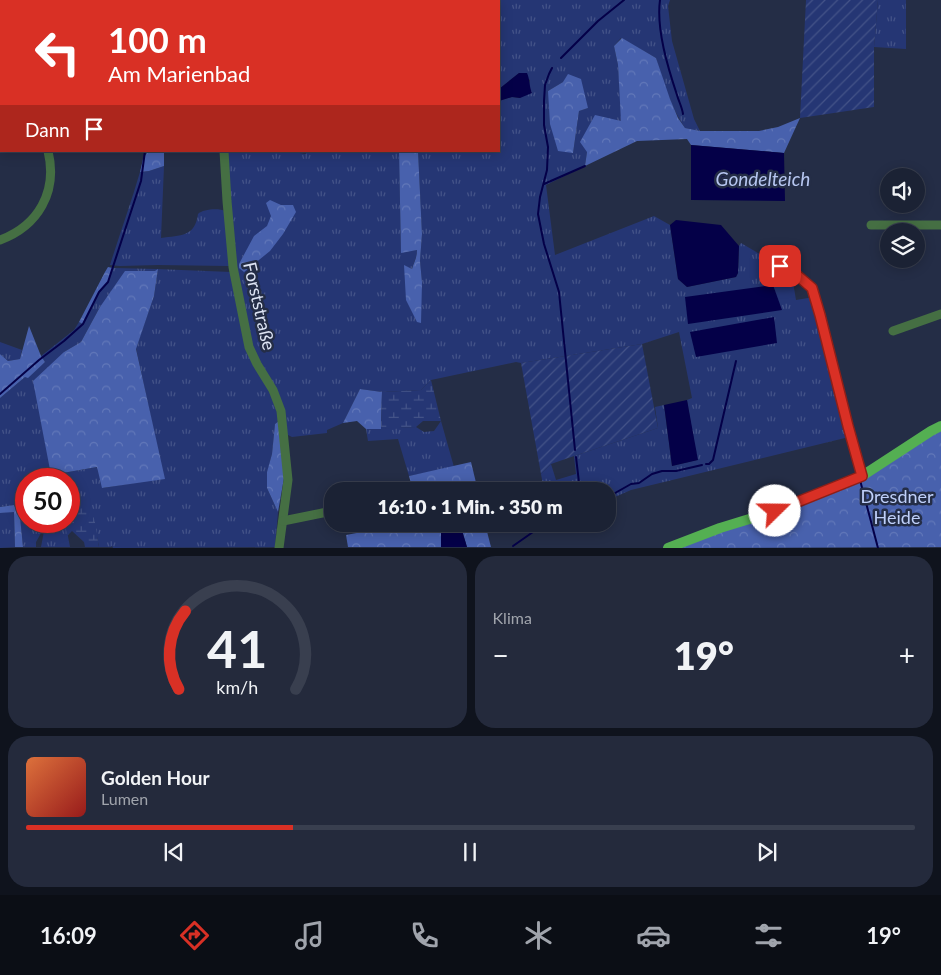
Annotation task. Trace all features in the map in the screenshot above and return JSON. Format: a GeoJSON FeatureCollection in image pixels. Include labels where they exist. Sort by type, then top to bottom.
{"type":"FeatureCollection","features":[{"type":"Feature","properties":{"kind":"main road"},"geometry":{"type":"LineString","coordinates":[[668,548],[720,528],[775,511],[862,476],[941,426]]}},
{"type":"Feature","properties":{"kind":"street"},"geometry":{"type":"LineString","coordinates":[[0,240],[19,232],[38,212],[48,191],[50,170],[48,152]]}},
{"type":"Feature","properties":{"kind":"street","name":"Forststraße"},"geometry":{"type":"LineString","coordinates":[[224,152],[233,267],[249,347],[273,390],[281,411],[288,480],[280,548]]}},
{"type":"Feature","properties":{"kind":"street"},"geometry":{"type":"LineString","coordinates":[[871,225],[941,225]]}},
{"type":"Feature","properties":{"kind":"street"},"geometry":{"type":"LineString","coordinates":[[780,266],[791,270],[812,288],[862,476]]}},
{"type":"Feature","properties":{"kind":"street"},"geometry":{"type":"LineString","coordinates":[[893,330],[941,314]]}},
{"type":"Feature","properties":{"kind":"street"},"geometry":{"type":"LineString","coordinates":[[283,521],[324,513]]}},
{"type":"Feature","properties":{"kind":"green space"},"geometry":{"type":"Polygon","coordinates":[[[500,0],[670,0],[668,6],[672,41],[694,119],[700,131],[685,128],[680,120],[668,94],[656,58],[621,38],[614,46],[618,65],[622,122],[587,152],[585,166],[546,185],[555,255],[654,216],[670,225],[678,279],[687,287],[736,277],[738,273],[739,246],[741,243],[780,266],[791,270],[796,300],[814,297],[849,437],[631,490],[616,497],[616,482],[542,482],[541,474],[551,464],[556,480],[576,474],[574,456],[658,428],[655,407],[664,405],[672,466],[697,460],[687,400],[692,398],[679,332],[642,344],[521,363],[516,362],[431,380],[421,390],[382,392],[360,389],[343,423],[327,430],[327,433],[292,437],[288,435],[252,346],[235,266],[227,152],[293,152],[306,154],[305,152],[399,152],[401,252],[417,250],[412,269],[405,266],[422,282],[418,152],[500,152],[500,101],[512,97],[520,98],[529,85],[530,80],[519,73],[500,88],[500,0]],[[563,82],[548,91],[573,153],[579,111],[588,108],[563,82]]]}},
{"type":"Feature","properties":{"kind":"green space"},"geometry":{"type":"Polygon","coordinates":[[[806,0],[878,0],[874,47],[874,107],[800,118],[806,0]]]}},
{"type":"Feature","properties":{"kind":"green space"},"geometry":{"type":"Polygon","coordinates":[[[878,0],[906,0],[906,49],[874,47],[878,0]]]}},
{"type":"Feature","properties":{"kind":"green space"},"geometry":{"type":"Polygon","coordinates":[[[622,38],[656,58],[670,99],[678,118],[685,128],[700,131],[759,131],[778,127],[800,118],[784,153],[691,145],[687,139],[637,141],[585,166],[587,152],[580,142],[595,115],[621,121],[618,65],[614,46],[622,38]]]}},
{"type":"Feature","properties":{"kind":"green space"},"geometry":{"type":"Polygon","coordinates":[[[568,74],[581,79],[588,108],[579,111],[573,153],[558,151],[550,124],[548,91],[563,82],[568,74]]]}},
{"type":"Feature","properties":{"kind":"green space"},"geometry":{"type":"Polygon","coordinates":[[[147,152],[162,152],[164,166],[140,172],[143,159],[147,152]]]}},
{"type":"Feature","properties":{"kind":"green space"},"geometry":{"type":"Polygon","coordinates":[[[399,152],[418,152],[422,234],[420,261],[422,282],[421,323],[417,322],[406,300],[404,265],[412,269],[417,250],[401,253],[399,152]]]}},
{"type":"Feature","properties":{"kind":"green space"},"geometry":{"type":"Polygon","coordinates":[[[164,166],[161,238],[181,235],[190,231],[194,227],[200,212],[211,210],[225,211],[230,266],[110,265],[140,172],[164,166]]]}},
{"type":"Feature","properties":{"kind":"green space"},"geometry":{"type":"Polygon","coordinates":[[[270,200],[281,205],[293,205],[296,212],[270,251],[244,272],[239,268],[239,264],[254,236],[267,226],[271,216],[266,203],[270,200]]]}},
{"type":"Feature","properties":{"kind":"green space"},"geometry":{"type":"Polygon","coordinates":[[[108,267],[113,268],[108,282],[99,292],[83,324],[79,322],[108,267]]]}},
{"type":"Feature","properties":{"kind":"green space"},"geometry":{"type":"Polygon","coordinates":[[[113,268],[231,272],[246,350],[271,393],[278,412],[279,421],[275,424],[272,454],[267,473],[267,488],[278,512],[275,547],[113,548],[112,546],[99,547],[94,521],[80,513],[80,470],[98,467],[103,488],[164,478],[136,348],[154,296],[158,270],[100,307],[81,342],[64,352],[52,468],[15,468],[15,507],[14,505],[0,507],[0,398],[45,362],[41,356],[74,330],[79,322],[83,323],[99,292],[108,282],[113,268]]]}},
{"type":"Feature","properties":{"kind":"green space"},"geometry":{"type":"Polygon","coordinates":[[[158,269],[154,296],[136,349],[165,479],[102,488],[97,467],[80,470],[80,468],[50,468],[33,381],[64,352],[81,342],[100,307],[125,271],[155,271],[158,269]]]}},
{"type":"Feature","properties":{"kind":"green space"},"geometry":{"type":"Polygon","coordinates":[[[29,326],[45,362],[28,378],[25,377],[0,398],[0,354],[8,361],[20,359],[29,326]]]}},
{"type":"Feature","properties":{"kind":"green space"},"geometry":{"type":"Polygon","coordinates":[[[0,342],[22,350],[20,359],[8,361],[0,354],[0,342]]]}},
{"type":"Feature","properties":{"kind":"green space"},"geometry":{"type":"Polygon","coordinates":[[[642,344],[658,428],[551,464],[541,474],[521,363],[642,344]]]}},
{"type":"Feature","properties":{"kind":"green space"},"geometry":{"type":"Polygon","coordinates":[[[431,380],[441,421],[423,421],[416,427],[381,429],[382,392],[421,390],[431,380]]]}},
{"type":"Feature","properties":{"kind":"green space"},"geometry":{"type":"Polygon","coordinates":[[[360,389],[382,392],[381,429],[366,429],[357,421],[343,423],[360,389]]]}},
{"type":"Feature","properties":{"kind":"green space"},"geometry":{"type":"Polygon","coordinates":[[[279,421],[284,478],[278,512],[267,488],[267,472],[272,454],[275,424],[279,421]]]}},
{"type":"Feature","properties":{"kind":"green space"},"geometry":{"type":"Polygon","coordinates":[[[441,421],[454,467],[409,476],[398,439],[368,441],[366,429],[416,427],[424,432],[434,431],[441,421]]]}},
{"type":"Feature","properties":{"kind":"green space","name":"Dresdner Heide"},"geometry":{"type":"Polygon","coordinates":[[[941,428],[941,547],[676,548],[863,480],[941,428]]]}},
{"type":"Feature","properties":{"kind":"green space"},"geometry":{"type":"Polygon","coordinates":[[[471,462],[476,482],[411,482],[409,476],[471,462]]]}},
{"type":"Feature","properties":{"kind":"green space"},"geometry":{"type":"Polygon","coordinates":[[[14,505],[15,533],[22,533],[23,547],[15,547],[14,512],[0,513],[0,507],[14,505]]]}},
{"type":"Feature","properties":{"kind":"green space"},"geometry":{"type":"Polygon","coordinates":[[[80,507],[87,508],[92,513],[99,547],[85,547],[84,542],[74,533],[80,533],[80,507]]]}},
{"type":"Feature","properties":{"kind":"green space"},"geometry":{"type":"Polygon","coordinates":[[[14,511],[15,547],[0,548],[0,513],[14,511]]]}},
{"type":"Feature","properties":{"kind":"green space"},"geometry":{"type":"Polygon","coordinates":[[[362,532],[441,532],[441,547],[348,547],[346,535],[362,532]]]}},
{"type":"Feature","properties":{"kind":"green space"},"geometry":{"type":"Polygon","coordinates":[[[462,532],[487,532],[491,547],[467,547],[462,532]]]}},
{"type":"Feature","properties":{"kind":"green space"},"geometry":{"type":"Polygon","coordinates":[[[22,533],[41,533],[36,542],[36,547],[23,547],[22,533]]]}},
{"type":"Feature","properties":{"kind":"green space"},"geometry":{"type":"Polygon","coordinates":[[[44,533],[67,533],[70,547],[41,547],[44,533]]]}},
{"type":"Feature","properties":{"kind":"water"},"geometry":{"type":"Polygon","coordinates":[[[519,73],[527,73],[532,93],[520,98],[512,97],[500,101],[500,88],[519,73]]]}},
{"type":"Feature","properties":{"kind":"water","name":"Gondelteich"},"geometry":{"type":"Polygon","coordinates":[[[691,145],[784,153],[785,201],[691,200],[691,145]]]}},
{"type":"Feature","properties":{"kind":"water"},"geometry":{"type":"Polygon","coordinates":[[[676,220],[721,225],[739,246],[738,273],[736,277],[687,287],[678,279],[670,225],[676,220]]]}},
{"type":"Feature","properties":{"kind":"water"},"geometry":{"type":"Polygon","coordinates":[[[773,285],[782,310],[688,324],[685,297],[773,285]]]}},
{"type":"Feature","properties":{"kind":"water"},"geometry":{"type":"Polygon","coordinates":[[[774,317],[777,343],[696,357],[690,332],[774,317]]]}},
{"type":"Feature","properties":{"kind":"water"},"geometry":{"type":"Polygon","coordinates":[[[687,400],[698,460],[672,466],[664,405],[687,400]]]}},
{"type":"Feature","properties":{"kind":"water"},"geometry":{"type":"Polygon","coordinates":[[[441,532],[462,532],[467,547],[441,547],[441,532]]]}},
{"type":"Feature","properties":{"kind":"waterway"},"geometry":{"type":"LineString","coordinates":[[561,58],[598,21],[624,0]]}},
{"type":"Feature","properties":{"kind":"waterway"},"geometry":{"type":"LineString","coordinates":[[660,0],[661,36],[683,114]]}},
{"type":"Feature","properties":{"kind":"waterway"},"geometry":{"type":"LineString","coordinates":[[552,68],[545,85],[544,125],[548,147],[547,170],[538,214],[544,244],[559,292],[575,450]]}},
{"type":"Feature","properties":{"kind":"waterway"},"geometry":{"type":"LineString","coordinates":[[0,394],[83,324],[99,292],[108,282],[141,181],[145,152]]}},
{"type":"Feature","properties":{"kind":"waterway"},"geometry":{"type":"LineString","coordinates":[[544,184],[585,166]]}},
{"type":"Feature","properties":{"kind":"waterway"},"geometry":{"type":"LineString","coordinates":[[706,464],[713,460],[736,361]]}},
{"type":"Feature","properties":{"kind":"waterway"},"geometry":{"type":"LineString","coordinates":[[576,457],[579,482]]}},
{"type":"Feature","properties":{"kind":"waterway"},"geometry":{"type":"LineString","coordinates":[[616,492],[631,484],[639,483],[652,474],[702,465]]}},
{"type":"Feature","properties":{"kind":"waterway"},"geometry":{"type":"LineString","coordinates":[[860,480],[878,548]]}},
{"type":"Feature","properties":{"kind":"waterway"},"geometry":{"type":"LineString","coordinates":[[513,546],[533,532]]}},
{"type":"Feature","properties":{"kind":"route"},"geometry":{"type":"LineString","coordinates":[[775,511],[862,476],[816,297],[812,288],[802,278],[791,270],[780,266]]}}]}
